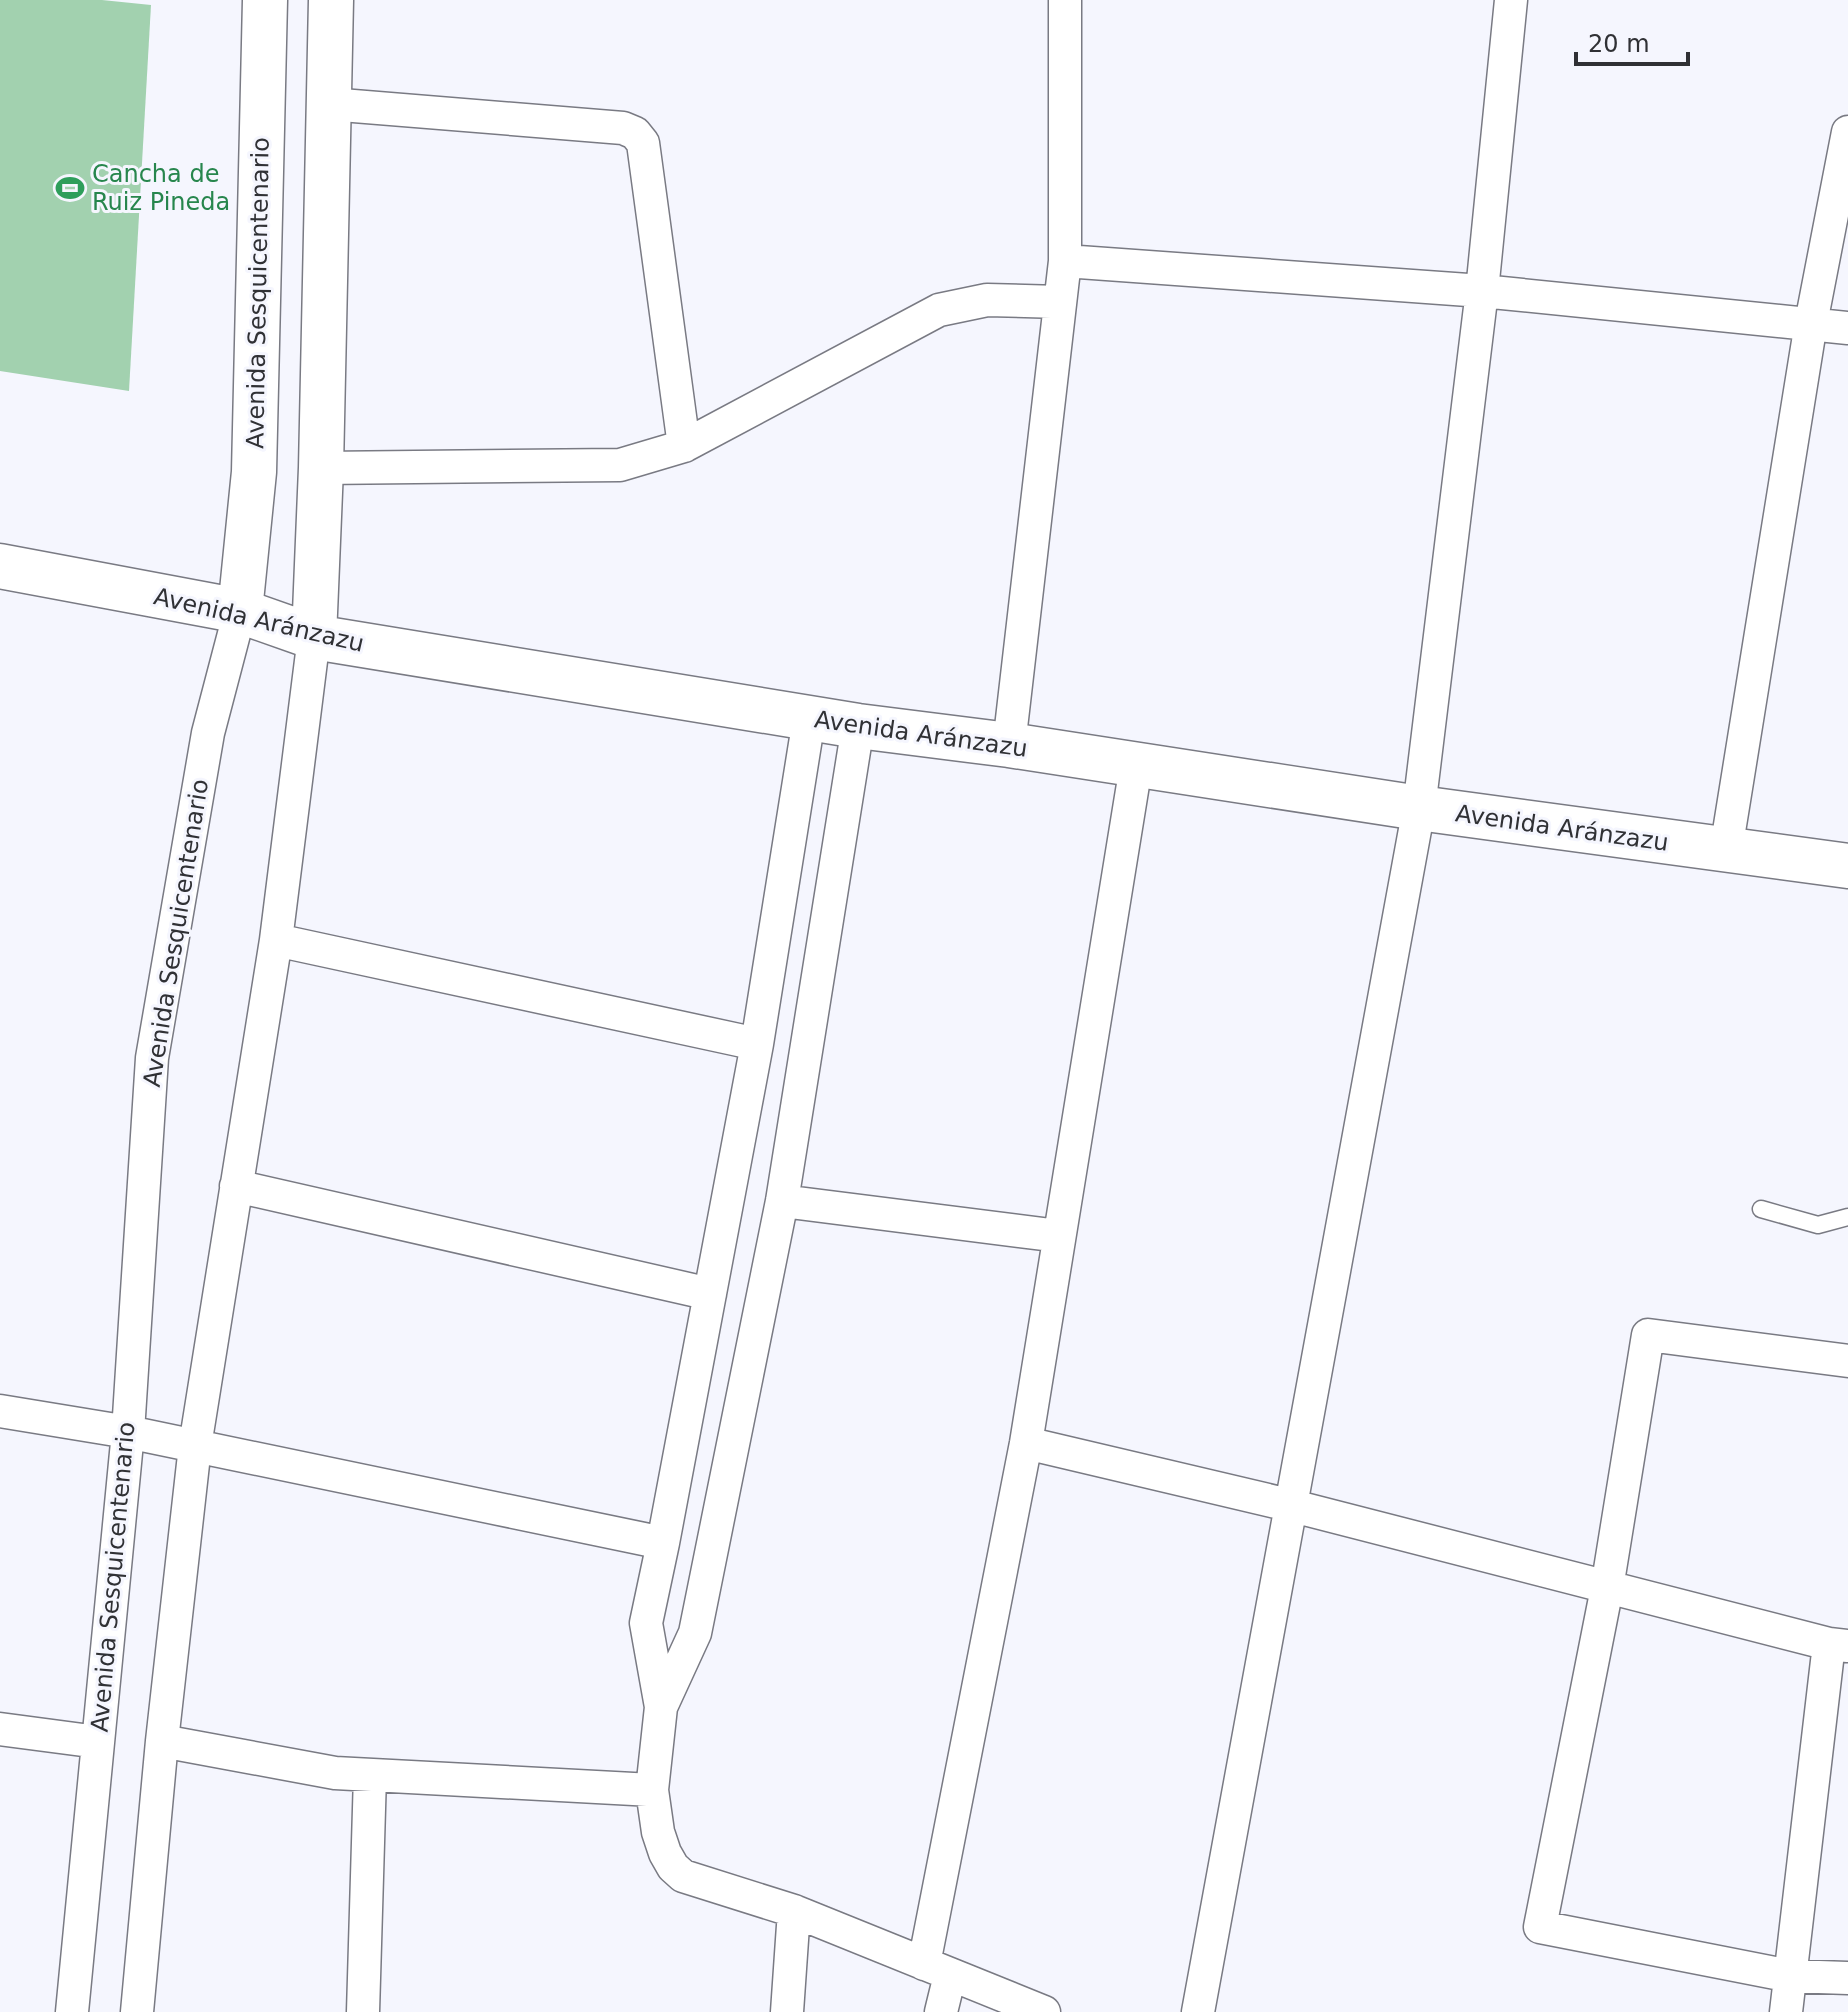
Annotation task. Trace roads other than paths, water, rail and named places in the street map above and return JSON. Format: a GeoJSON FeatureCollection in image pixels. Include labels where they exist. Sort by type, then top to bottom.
{"type":"FeatureCollection","features":[{"type":"Feature","properties":{"kind":"main road","name":"Avenida Sesquicentenario"},"geometry":{"type":"LineString","coordinates":[[240,611],[254,472],[265,0]]}},
{"type":"Feature","properties":{"kind":"main road"},"geometry":{"type":"LineString","coordinates":[[314,637],[321,468],[331,0]]}},
{"type":"Feature","properties":{"kind":"main road","name":"Avenida Aránzazu"},"geometry":{"type":"LineString","coordinates":[[0,566],[240,611],[314,637],[809,719],[1009,745],[1419,808],[1848,866]]}},
{"type":"Feature","properties":{"kind":"street"},"geometry":{"type":"LineString","coordinates":[[1009,745],[1065,261],[1065,0]]}},
{"type":"Feature","properties":{"kind":"street"},"geometry":{"type":"LineString","coordinates":[[1198,2012],[1419,808],[1482,291],[1511,0]]}},
{"type":"Feature","properties":{"kind":"street"},"geometry":{"type":"LineString","coordinates":[[329,104],[623,128],[635,133],[643,143],[684,446]]}},
{"type":"Feature","properties":{"kind":"street"},"geometry":{"type":"LineString","coordinates":[[1726,850],[1811,323],[1848,132]]}},
{"type":"Feature","properties":{"kind":"street"},"geometry":{"type":"LineString","coordinates":[[1065,261],[1482,291],[1848,328]]}},
{"type":"Feature","properties":{"kind":"street"},"geometry":{"type":"LineString","coordinates":[[321,468],[620,465],[684,446],[939,310],[987,300],[1060,302]]}},
{"type":"Feature","properties":{"kind":"street","name":"Avenida Sesquicentenario"},"geometry":{"type":"LineString","coordinates":[[72,2012],[128,1432],[152,1058],[208,733],[240,611]]}},
{"type":"Feature","properties":{"kind":"street"},"geometry":{"type":"LineString","coordinates":[[137,2012],[162,1741],[195,1446],[276,940],[314,637]]}},
{"type":"Feature","properties":{"kind":"street"},"geometry":{"type":"LineString","coordinates":[[809,719],[757,1044],[646,1623],[661,1707],[652,1790],[658,1832],[665,1853],[683,1876],[794,1911],[1044,2012]]}},
{"type":"Feature","properties":{"kind":"street"},"geometry":{"type":"LineString","coordinates":[[661,1707],[695,1633],[782,1201],[858,726]]}},
{"type":"Feature","properties":{"kind":"street"},"geometry":{"type":"LineString","coordinates":[[941,2012],[937,1970],[1136,766]]}},
{"type":"Feature","properties":{"kind":"street"},"geometry":{"type":"LineString","coordinates":[[276,940],[757,1044]]}},
{"type":"Feature","properties":{"kind":"street"},"geometry":{"type":"LineString","coordinates":[[737,1150],[788,1161]]}},
{"type":"Feature","properties":{"kind":"street"},"geometry":{"type":"LineString","coordinates":[[236,1186],[710,1294]]}},
{"type":"Feature","properties":{"kind":"street"},"geometry":{"type":"LineString","coordinates":[[782,1201],[1059,1236]]}},
{"type":"Feature","properties":{"kind":"street"},"geometry":{"type":"LineString","coordinates":[[1848,1361],[1648,1335],[1607,1588],[1540,1927],[1790,1976],[1848,1978]]}},
{"type":"Feature","properties":{"kind":"street"},"geometry":{"type":"LineString","coordinates":[[0,1411],[128,1432],[663,1543]]}},
{"type":"Feature","properties":{"kind":"street"},"geometry":{"type":"LineString","coordinates":[[1026,1443],[1293,1506],[1838,1645],[1786,2012]]}},
{"type":"Feature","properties":{"kind":"street"},"geometry":{"type":"LineString","coordinates":[[0,1729],[98,1742]]}},
{"type":"Feature","properties":{"kind":"street"},"geometry":{"type":"LineString","coordinates":[[162,1741],[335,1773],[652,1790]]}},
{"type":"Feature","properties":{"kind":"street"},"geometry":{"type":"LineString","coordinates":[[363,2012],[370,1775]]}},
{"type":"Feature","properties":{"kind":"street"},"geometry":{"type":"LineString","coordinates":[[787,2012],[794,1911]]}},
{"type":"Feature","properties":{"kind":"lane"},"geometry":{"type":"LineString","coordinates":[[1761,1209],[1818,1225],[1848,1217]]}},
{"type":"Feature","properties":{"kind":"place","name":"Cancha de Ruiz Pineda"},"geometry":{"type":"Point","coordinates":[70,188]}}]}
